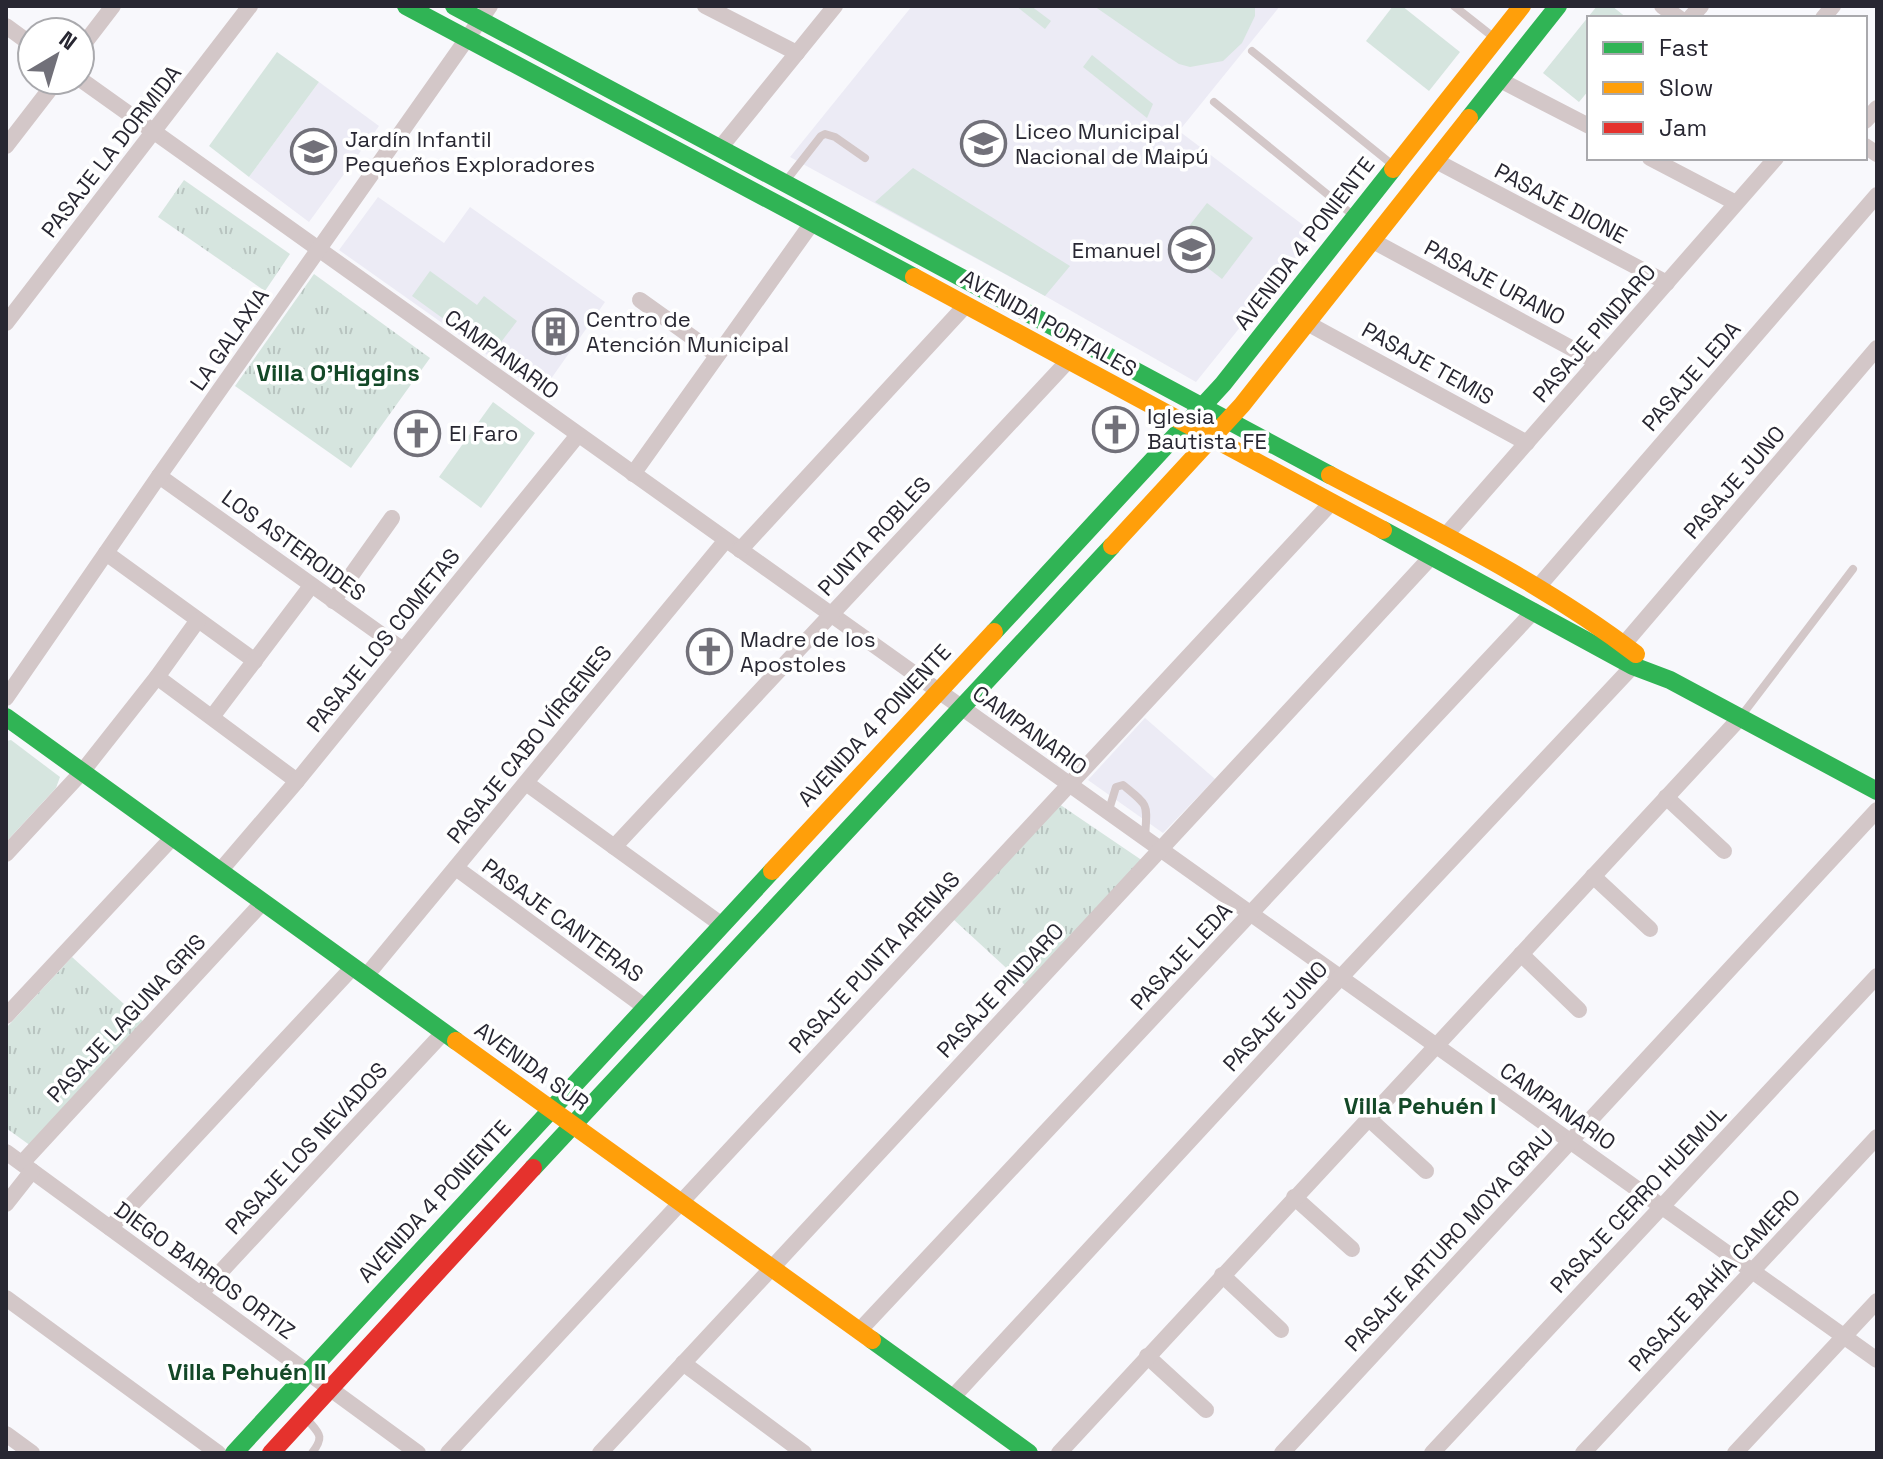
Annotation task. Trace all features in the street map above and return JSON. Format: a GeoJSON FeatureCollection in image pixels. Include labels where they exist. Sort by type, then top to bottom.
{"type":"FeatureCollection","features":[{"type":"Feature","properties":{"kind":"street"},"geometry":{"type":"LineString","coordinates":[[96,28],[113,6]]}},
{"type":"Feature","properties":{"kind":"street","name":"PASAJE LA DORMIDA"},"geometry":{"type":"LineString","coordinates":[[6,323],[250,6]]}},
{"type":"Feature","properties":{"kind":"street","name":"AVENIDA PORTALES"},"geometry":{"type":"LineString","coordinates":[[406,6],[1633,666],[1670,680],[1877,791]]}},
{"type":"Feature","properties":{"kind":"street","name":"AVENIDA PORTALES"},"geometry":{"type":"LineString","coordinates":[[454,6],[485,13],[720,148],[1538,587],[1584,615],[1670,680]]}},
{"type":"Feature","properties":{"kind":"street"},"geometry":{"type":"LineString","coordinates":[[705,6],[797,53]]}},
{"type":"Feature","properties":{"kind":"street"},"geometry":{"type":"LineString","coordinates":[[720,148],[835,6]]}},
{"type":"Feature","properties":{"kind":"street","name":"AVENIDA 4 PONIENTE"},"geometry":{"type":"LineString","coordinates":[[234,1453],[1187,425],[1522,6]]}},
{"type":"Feature","properties":{"kind":"street"},"geometry":{"type":"LineString","coordinates":[[271,1453],[1212,439],[1558,6]]}},
{"type":"Feature","properties":{"kind":"street","name":"LA GALAXIA"},"geometry":{"type":"LineString","coordinates":[[6,698],[485,13]]}},
{"type":"Feature","properties":{"kind":"street"},"geometry":{"type":"LineString","coordinates":[[1500,80],[1587,125]]}},
{"type":"Feature","properties":{"kind":"street","name":"CAMPANARIO"},"geometry":{"type":"LineString","coordinates":[[96,91],[1877,1360]]}},
{"type":"Feature","properties":{"kind":"street"},"geometry":{"type":"LineString","coordinates":[[6,146],[45,96]]}},
{"type":"Feature","properties":{"kind":"street"},"geometry":{"type":"LineString","coordinates":[[1654,160],[1736,203]]}},
{"type":"Feature","properties":{"kind":"street","name":"PASAJE PINDARO"},"geometry":{"type":"LineString","coordinates":[[1445,536],[1774,160]]}},
{"type":"Feature","properties":{"kind":"street","name":"PASAJE DIONE"},"geometry":{"type":"LineString","coordinates":[[1436,161],[1667,283]]}},
{"type":"Feature","properties":{"kind":"street","name":"PASAJE LEDA"},"geometry":{"type":"LineString","coordinates":[[1538,587],[1877,195]]}},
{"type":"Feature","properties":{"kind":"street"},"geometry":{"type":"LineString","coordinates":[[633,474],[812,223]]}},
{"type":"Feature","properties":{"kind":"street","name":"PASAJE URANO"},"geometry":{"type":"LineString","coordinates":[[1373,241],[1597,362]]}},
{"type":"Feature","properties":{"kind":"street"},"geometry":{"type":"LineString","coordinates":[[640,300],[717,355]]}},
{"type":"Feature","properties":{"kind":"street","name":"PASAJE CABO VÍRGENES"},"geometry":{"type":"LineString","coordinates":[[110,1228],[360,972],[456,868],[733,545],[966,305]]}},
{"type":"Feature","properties":{"kind":"street","name":"PASAJE TEMIS"},"geometry":{"type":"LineString","coordinates":[[1307,323],[1527,443]]}},
{"type":"Feature","properties":{"kind":"street","name":"PASAJE JUNO"},"geometry":{"type":"LineString","coordinates":[[1624,644],[1877,348]]}},
{"type":"Feature","properties":{"kind":"street","name":"PUNTA ROBLES"},"geometry":{"type":"LineString","coordinates":[[614,847],[1068,361]]}},
{"type":"Feature","properties":{"kind":"street","name":"PASAJE LOS COMETAS"},"geometry":{"type":"LineString","coordinates":[[220,871],[578,435]]}},
{"type":"Feature","properties":{"kind":"street","name":"LOS ASTEROIDES"},"geometry":{"type":"LineString","coordinates":[[159,476],[403,650]]}},
{"type":"Feature","properties":{"kind":"street","name":"PASAJE PUNTA ARENAS"},"geometry":{"type":"LineString","coordinates":[[448,1453],[1332,502]]}},
{"type":"Feature","properties":{"kind":"street"},"geometry":{"type":"LineString","coordinates":[[333,601],[392,518]]}},
{"type":"Feature","properties":{"kind":"street"},"geometry":{"type":"LineString","coordinates":[[106,553],[255,661]]}},
{"type":"Feature","properties":{"kind":"street","name":"PASAJE PINDARO"},"geometry":{"type":"LineString","coordinates":[[607,1451],[770,1267],[1161,851],[1432,556]]}},
{"type":"Feature","properties":{"kind":"street"},"geometry":{"type":"LineString","coordinates":[[212,717],[311,586]]}},
{"type":"Feature","properties":{"kind":"street","name":"PASAJE LEDA"},"geometry":{"type":"LineString","coordinates":[[859,1331],[1534,611]]}},
{"type":"Feature","properties":{"kind":"street"},"geometry":{"type":"LineString","coordinates":[[6,854],[82,772],[198,620]]}},
{"type":"Feature","properties":{"kind":"street","name":"PASAJE JUNO"},"geometry":{"type":"LineString","coordinates":[[952,1398],[1633,666]]}},
{"type":"Feature","properties":{"kind":"street"},"geometry":{"type":"LineString","coordinates":[[157,677],[297,781]]}},
{"type":"Feature","properties":{"kind":"street","name":"AVENIDA SUR"},"geometry":{"type":"LineString","coordinates":[[6,717],[1029,1453]]}},
{"type":"Feature","properties":{"kind":"street"},"geometry":{"type":"LineString","coordinates":[[1059,1453],[1740,718]]}},
{"type":"Feature","properties":{"kind":"street"},"geometry":{"type":"LineString","coordinates":[[526,783],[722,925]]}},
{"type":"Feature","properties":{"kind":"street"},"geometry":{"type":"LineString","coordinates":[[1666,797],[1724,851]]}},
{"type":"Feature","properties":{"kind":"street","name":"PASAJE ARTURO MOYA GRAU"},"geometry":{"type":"LineString","coordinates":[[1282,1453],[1877,810]]}},
{"type":"Feature","properties":{"kind":"street"},"geometry":{"type":"LineString","coordinates":[[6,1016],[173,837]]}},
{"type":"Feature","properties":{"kind":"street","name":"PASAJE CANTERAS"},"geometry":{"type":"LineString","coordinates":[[456,868],[645,1007]]}},
{"type":"Feature","properties":{"kind":"street"},"geometry":{"type":"LineString","coordinates":[[1593,876],[1650,929]]}},
{"type":"Feature","properties":{"kind":"street","name":"PASAJE LAGUNA GRIS"},"geometry":{"type":"LineString","coordinates":[[6,1204],[27,1167],[263,902]]}},
{"type":"Feature","properties":{"kind":"street"},"geometry":{"type":"LineString","coordinates":[[1521,954],[1579,1010]]}},
{"type":"Feature","properties":{"kind":"street","name":"PASAJE CERRO HUEMUL"},"geometry":{"type":"LineString","coordinates":[[1432,1453],[1877,976]]}},
{"type":"Feature","properties":{"kind":"street","name":"PASAJE LOS NEVADOS"},"geometry":{"type":"LineString","coordinates":[[200,1294],[444,1032]]}},
{"type":"Feature","properties":{"kind":"street"},"geometry":{"type":"LineString","coordinates":[[1368,1118],[1426,1171]]}},
{"type":"Feature","properties":{"kind":"street","name":"PASAJE BAHÍA CAMERO"},"geometry":{"type":"LineString","coordinates":[[1583,1453],[1877,1137]]}},
{"type":"Feature","properties":{"kind":"street","name":"DIEGO BARROS ORTIZ"},"geometry":{"type":"LineString","coordinates":[[6,1152],[418,1453]]}},
{"type":"Feature","properties":{"kind":"street"},"geometry":{"type":"LineString","coordinates":[[1294,1197],[1352,1249]]}},
{"type":"Feature","properties":{"kind":"street"},"geometry":{"type":"LineString","coordinates":[[1222,1275],[1281,1330]]}},
{"type":"Feature","properties":{"kind":"street"},"geometry":{"type":"LineString","coordinates":[[6,1298],[218,1453]]}},
{"type":"Feature","properties":{"kind":"street"},"geometry":{"type":"LineString","coordinates":[[1735,1453],[1877,1301]]}},
{"type":"Feature","properties":{"kind":"street"},"geometry":{"type":"LineString","coordinates":[[1147,1356],[1206,1410]]}},
{"type":"Feature","properties":{"kind":"street"},"geometry":{"type":"LineString","coordinates":[[683,1363],[804,1453]]}},
{"type":"Feature","properties":{"kind":"street"},"geometry":{"type":"LineString","coordinates":[[6,1434],[32,1453]]}},
{"type":"Feature","properties":{"kind":"lane"},"geometry":{"type":"LineString","coordinates":[[1454,6],[1496,39]]}},
{"type":"Feature","properties":{"kind":"lane"},"geometry":{"type":"LineString","coordinates":[[1252,51],[1395,166]]}},
{"type":"Feature","properties":{"kind":"lane"},"geometry":{"type":"LineString","coordinates":[[1214,102],[1355,217]]}},
{"type":"Feature","properties":{"kind":"lane"},"geometry":{"type":"LineString","coordinates":[[785,182],[825,134],[835,137],[865,158]]}},
{"type":"Feature","properties":{"kind":"lane"},"geometry":{"type":"LineString","coordinates":[[1740,718],[1853,569]]}},
{"type":"Feature","properties":{"kind":"lane"},"geometry":{"type":"LineString","coordinates":[[1108,813],[1116,787],[1123,785],[1145,805],[1145,839]]}},
{"type":"Feature","properties":{"kind":"lane"},"geometry":{"type":"LineString","coordinates":[[305,1415],[321,1437],[321,1442],[312,1453]]}},
{"type":"Feature","properties":{"kind":"shaded area","name":"Liceo Municipal Nacional de Maipú"},"geometry":{"type":"Polygon","coordinates":[[[912,6],[1280,6],[1179,131],[1315,234],[1196,382],[790,157],[912,6]]]}},
{"type":"Feature","properties":{"kind":"shaded area","name":"Jardín Infantil Pequeños Exploradores"},"geometry":{"type":"Polygon","coordinates":[[[319,82],[379,126],[309,222],[249,177],[319,82]]]}},
{"type":"Feature","properties":{"kind":"shaded area"},"geometry":{"type":"Polygon","coordinates":[[[378,197],[444,243],[470,207],[605,302],[541,393],[339,250],[378,197]]]}},
{"type":"Feature","properties":{"kind":"shaded area"},"geometry":{"type":"Polygon","coordinates":[[[1145,718],[1215,779],[1163,833],[1088,780],[1145,718]]]}},
{"type":"Feature","properties":{"kind":"green space"},"geometry":{"type":"Polygon","coordinates":[[[1016,6],[1031,6],[1051,21],[1045,29],[1016,6]]]}},
{"type":"Feature","properties":{"kind":"green space"},"geometry":{"type":"Polygon","coordinates":[[[1094,6],[1255,6],[1255,16],[1242,43],[1223,61],[1190,67],[1179,64],[1094,6]]]}},
{"type":"Feature","properties":{"kind":"green space"},"geometry":{"type":"Polygon","coordinates":[[[1393,6],[1402,6],[1460,52],[1429,91],[1366,41],[1393,6]]]}},
{"type":"Feature","properties":{"kind":"green space"},"geometry":{"type":"Polygon","coordinates":[[[1597,6],[1612,6],[1624,16],[1589,16],[1597,6]]]}},
{"type":"Feature","properties":{"kind":"green space"},"geometry":{"type":"Polygon","coordinates":[[[1587,18],[1587,92],[1579,102],[1543,73],[1587,18]]]}},
{"type":"Feature","properties":{"kind":"green space"},"geometry":{"type":"Polygon","coordinates":[[[277,52],[319,82],[249,177],[209,146],[277,52]]]}},
{"type":"Feature","properties":{"kind":"green space"},"geometry":{"type":"Polygon","coordinates":[[[1092,55],[1153,104],[1147,118],[1083,67],[1092,55]]]}},
{"type":"Feature","properties":{"kind":"green space"},"geometry":{"type":"Polygon","coordinates":[[[913,168],[1070,266],[1045,296],[875,202],[913,168]]]}},
{"type":"Feature","properties":{"kind":"green space"},"geometry":{"type":"Polygon","coordinates":[[[184,180],[290,254],[265,291],[158,217],[184,180]]]}},
{"type":"Feature","properties":{"kind":"green space"},"geometry":{"type":"Polygon","coordinates":[[[1207,203],[1253,238],[1222,279],[1176,243],[1207,203]]]}},
{"type":"Feature","properties":{"kind":"green space"},"geometry":{"type":"Polygon","coordinates":[[[430,271],[477,305],[484,296],[517,321],[492,354],[412,296],[430,271]]]}},
{"type":"Feature","properties":{"kind":"green space"},"geometry":{"type":"Polygon","coordinates":[[[314,274],[430,358],[351,468],[235,386],[314,274]]]}},
{"type":"Feature","properties":{"kind":"green space"},"geometry":{"type":"Polygon","coordinates":[[[493,402],[535,433],[481,508],[439,477],[493,402]]]}},
{"type":"Feature","properties":{"kind":"green space"},"geometry":{"type":"Polygon","coordinates":[[[11,740],[60,777],[56,788],[6,842],[6,741],[11,740]]]}},
{"type":"Feature","properties":{"kind":"green space"},"geometry":{"type":"Polygon","coordinates":[[[1059,804],[1143,861],[1026,986],[953,919],[1059,804]]]}},
{"type":"Feature","properties":{"kind":"green space"},"geometry":{"type":"Polygon","coordinates":[[[72,957],[145,1023],[31,1146],[6,1128],[6,1028],[72,957]]]}},
{"type":"Feature","properties":{"kind":"traffic: fast"},"geometry":{"type":"LineString","coordinates":[[406,6],[914,277]]}},
{"type":"Feature","properties":{"kind":"traffic: fast"},"geometry":{"type":"LineString","coordinates":[[454,6],[1330,475]]}},
{"type":"Feature","properties":{"kind":"traffic: fast"},"geometry":{"type":"LineString","coordinates":[[1469,118],[1558,6]]}},
{"type":"Feature","properties":{"kind":"traffic: fast"},"geometry":{"type":"LineString","coordinates":[[994,632],[1223,384],[1393,169]]}},
{"type":"Feature","properties":{"kind":"traffic: fast"},"geometry":{"type":"LineString","coordinates":[[1383,530],[1633,666],[1670,680],[1877,791]]}},
{"type":"Feature","properties":{"kind":"traffic: fast"},"geometry":{"type":"LineString","coordinates":[[533,1168],[1112,546]]}},
{"type":"Feature","properties":{"kind":"traffic: fast"},"geometry":{"type":"LineString","coordinates":[[6,717],[456,1041]]}},
{"type":"Feature","properties":{"kind":"traffic: fast"},"geometry":{"type":"LineString","coordinates":[[234,1453],[772,871]]}},
{"type":"Feature","properties":{"kind":"traffic: fast"},"geometry":{"type":"LineString","coordinates":[[872,1340],[1029,1453]]}},
{"type":"Feature","properties":{"kind":"traffic: slow"},"geometry":{"type":"LineString","coordinates":[[1393,169],[1522,6]]}},
{"type":"Feature","properties":{"kind":"traffic: slow"},"geometry":{"type":"LineString","coordinates":[[1112,546],[1242,405],[1469,118]]}},
{"type":"Feature","properties":{"kind":"traffic: slow"},"geometry":{"type":"LineString","coordinates":[[914,277],[1383,530]]}},
{"type":"Feature","properties":{"kind":"traffic: slow"},"geometry":{"type":"LineString","coordinates":[[1330,475],[1525,580],[1636,654]]}},
{"type":"Feature","properties":{"kind":"traffic: slow"},"geometry":{"type":"LineString","coordinates":[[772,871],[994,632]]}},
{"type":"Feature","properties":{"kind":"traffic: slow"},"geometry":{"type":"LineString","coordinates":[[456,1041],[872,1340]]}},
{"type":"Feature","properties":{"kind":"traffic: jam"},"geometry":{"type":"LineString","coordinates":[[271,1453],[533,1168]]}},
{"type":"Feature","properties":{"kind":"place","name":"Liceo Municipal Nacional de Maipú"},"geometry":{"type":"Point","coordinates":[984,144]}},
{"type":"Feature","properties":{"kind":"place","name":"Jardín Infantil Pequeños Exploradores"},"geometry":{"type":"Point","coordinates":[314,152]}},
{"type":"Feature","properties":{"kind":"place","name":"Emanuel"},"geometry":{"type":"Point","coordinates":[1192,250]}},
{"type":"Feature","properties":{"kind":"place","name":"Centro de Atención Municipal"},"geometry":{"type":"Point","coordinates":[555,332]}},
{"type":"Feature","properties":{"kind":"place","name":"Iglesia Bautista FE"},"geometry":{"type":"Point","coordinates":[1116,429]}},
{"type":"Feature","properties":{"kind":"place","name":"El Faro"},"geometry":{"type":"Point","coordinates":[418,433]}},
{"type":"Feature","properties":{"kind":"place","name":"Madre de los Apostoles"},"geometry":{"type":"Point","coordinates":[709,652]}},
{"type":"Feature","properties":{"kind":"district","name":"Villa O'Higgins"},"geometry":{"type":"Point","coordinates":[338,373]}},
{"type":"Feature","properties":{"kind":"district","name":"Villa Pehuén I"},"geometry":{"type":"Point","coordinates":[1420,1106]}},
{"type":"Feature","properties":{"kind":"district","name":"Villa Pehuén II"},"geometry":{"type":"Point","coordinates":[247,1372]}}]}
